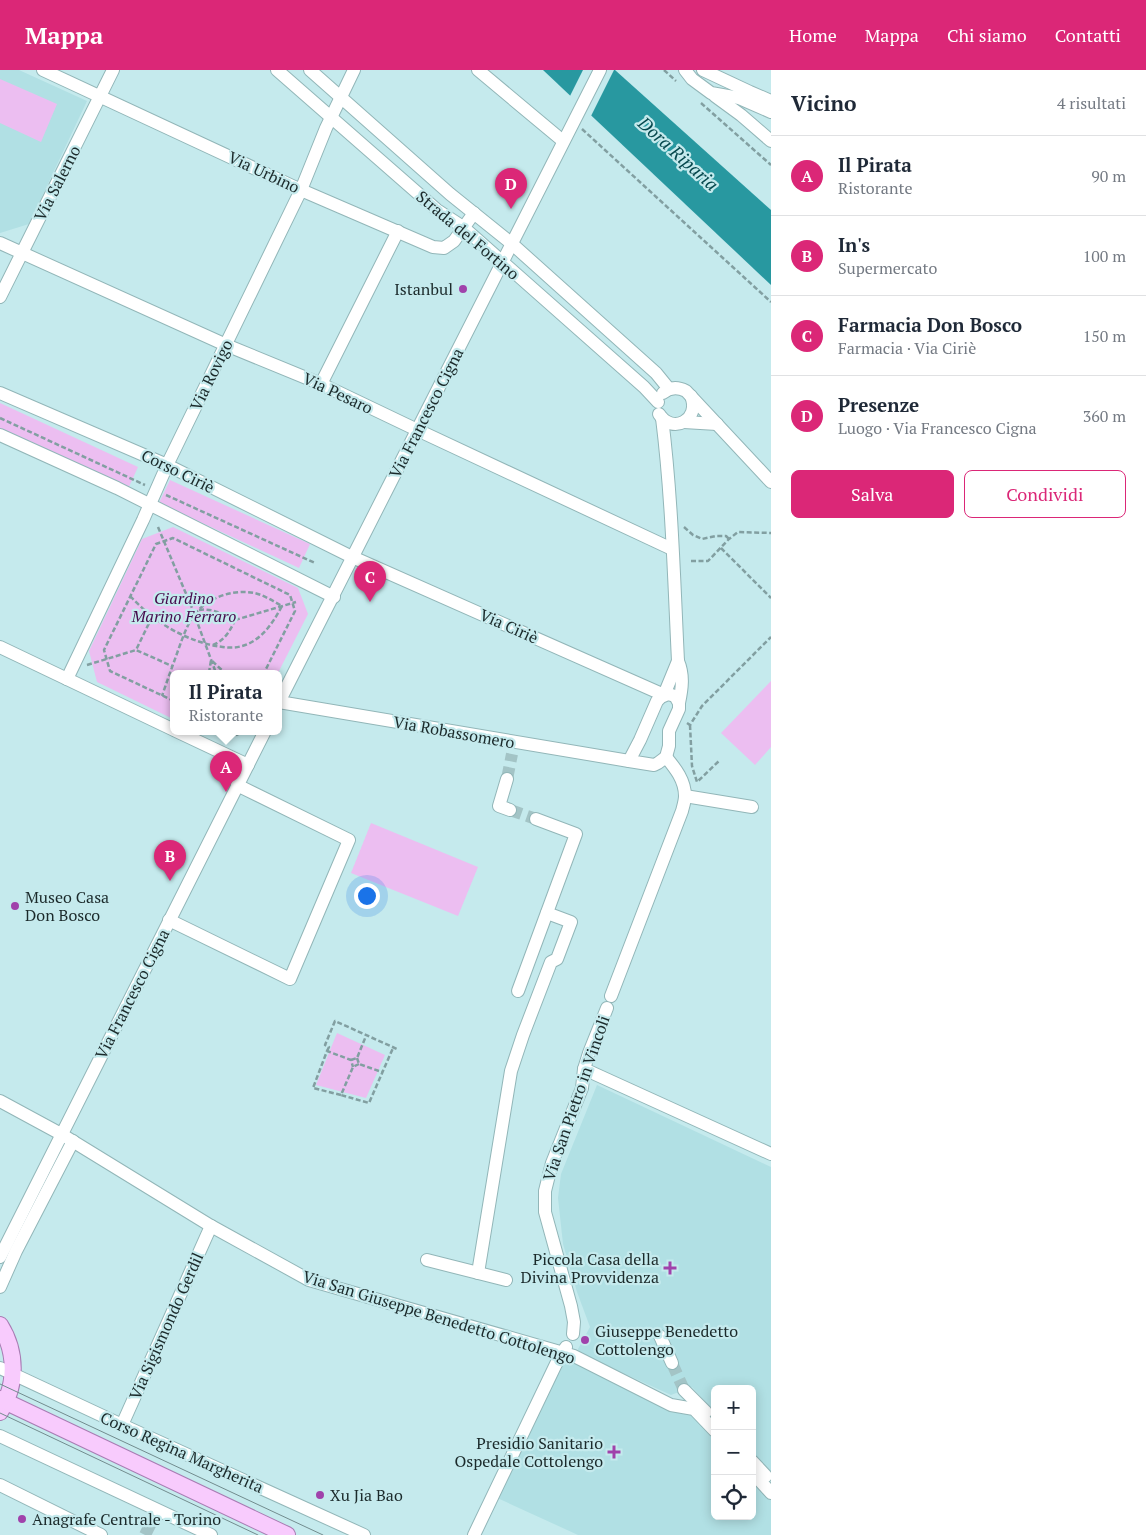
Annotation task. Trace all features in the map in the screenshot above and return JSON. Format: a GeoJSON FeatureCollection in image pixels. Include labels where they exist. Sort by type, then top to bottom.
{"type":"FeatureCollection","features":[{"type":"Feature","properties":{"kind":"main road"},"geometry":{"type":"LineString","coordinates":[[0,1325],[10,1346],[13,1360],[6,1371],[10,1389],[2,1404]]}},
{"type":"Feature","properties":{"kind":"main road","name":"Corso Regina Margherita"},"geometry":{"type":"LineString","coordinates":[[2,1404],[287,1535]]}},
{"type":"Feature","properties":{"kind":"street","name":"Via Urbino"},"geometry":{"type":"LineString","coordinates":[[43,70],[301,190],[433,247],[444,248],[454,241],[474,212]]}},
{"type":"Feature","properties":{"kind":"street","name":"Via Salerno"},"geometry":{"type":"LineString","coordinates":[[0,297],[113,70]]}},
{"type":"Feature","properties":{"kind":"street","name":"Strada del Fortino"},"geometry":{"type":"LineString","coordinates":[[277,70],[437,210],[463,227],[644,387],[658,402]]}},
{"type":"Feature","properties":{"kind":"street","name":"Strada del Fortino"},"geometry":{"type":"LineString","coordinates":[[310,70],[450,194],[511,243],[656,373],[669,389]]}},
{"type":"Feature","properties":{"kind":"street","name":"Via Rovigo"},"geometry":{"type":"LineString","coordinates":[[67,679],[167,465],[301,190],[326,128],[354,70]]}},
{"type":"Feature","properties":{"kind":"street"},"geometry":{"type":"LineString","coordinates":[[478,70],[563,141]]}},
{"type":"Feature","properties":{"kind":"street","name":"Via Francesco Cigna"},"geometry":{"type":"LineString","coordinates":[[282,697],[600,70]]}},
{"type":"Feature","properties":{"kind":"street"},"geometry":{"type":"LineString","coordinates":[[685,70],[692,79],[741,114],[771,141]]}},
{"type":"Feature","properties":{"kind":"street"},"geometry":{"type":"LineString","coordinates":[[703,70],[771,101]]}},
{"type":"Feature","properties":{"kind":"street"},"geometry":{"type":"LineString","coordinates":[[711,93],[739,98],[771,112]]}},
{"type":"Feature","properties":{"kind":"street"},"geometry":{"type":"LineString","coordinates":[[321,384],[398,232]]}},
{"type":"Feature","properties":{"kind":"street","name":"Via Pesaro"},"geometry":{"type":"LineString","coordinates":[[0,243],[226,345],[321,384],[672,549]]}},
{"type":"Feature","properties":{"kind":"street"},"geometry":{"type":"LineString","coordinates":[[666,757],[669,746],[669,731],[679,709],[682,688],[681,668],[678,662],[666,447],[662,418],[657,407],[660,396],[669,389],[681,389],[686,392],[771,482]]}},
{"type":"Feature","properties":{"kind":"street","name":"Corso Ciriè"},"geometry":{"type":"LineString","coordinates":[[0,393],[167,465],[353,558]]}},
{"type":"Feature","properties":{"kind":"street"},"geometry":{"type":"LineString","coordinates":[[666,447],[681,423],[692,413],[693,402],[690,396]]}},
{"type":"Feature","properties":{"kind":"street"},"geometry":{"type":"LineString","coordinates":[[662,418],[666,422],[717,424]]}},
{"type":"Feature","properties":{"kind":"street"},"geometry":{"type":"LineString","coordinates":[[0,435],[150,504],[334,597]]}},
{"type":"Feature","properties":{"kind":"street","name":"Via Ciriè"},"geometry":{"type":"LineString","coordinates":[[353,558],[664,695],[671,694],[675,696],[679,703]]}},
{"type":"Feature","properties":{"kind":"street"},"geometry":{"type":"LineString","coordinates":[[0,647],[170,728]]}},
{"type":"Feature","properties":{"kind":"street"},"geometry":{"type":"LineString","coordinates":[[628,761],[640,740],[657,701],[664,695],[678,662]]}},
{"type":"Feature","properties":{"kind":"street","name":"Via Robassomero"},"geometry":{"type":"LineString","coordinates":[[282,704],[513,748],[654,765],[666,757]]}},
{"type":"Feature","properties":{"kind":"street"},"geometry":{"type":"LineString","coordinates":[[185,735],[248,765]]}},
{"type":"Feature","properties":{"kind":"street","name":"Via Francesco Cigna"},"geometry":{"type":"LineString","coordinates":[[0,1257],[263,735]]}},
{"type":"Feature","properties":{"kind":"street","name":"Via San Pietro in Vincoli"},"geometry":{"type":"LineString","coordinates":[[567,1344],[574,1322],[545,1212],[545,1190],[552,1163],[582,1088],[584,1069],[589,1053],[676,831],[682,811],[685,796],[678,772],[666,757]]}},
{"type":"Feature","properties":{"kind":"street"},"geometry":{"type":"LineString","coordinates":[[507,779],[499,806],[510,810]]}},
{"type":"Feature","properties":{"kind":"street"},"geometry":{"type":"LineString","coordinates":[[169,920],[290,980],[349,840],[237,785]]}},
{"type":"Feature","properties":{"kind":"street"},"geometry":{"type":"LineString","coordinates":[[685,796],[752,807]]}},
{"type":"Feature","properties":{"kind":"street"},"geometry":{"type":"LineString","coordinates":[[518,991],[576,834],[536,819]]}},
{"type":"Feature","properties":{"kind":"street"},"geometry":{"type":"LineString","coordinates":[[478,1273],[510,1071],[552,962],[557,959],[570,922],[547,913]]}},
{"type":"Feature","properties":{"kind":"street"},"geometry":{"type":"LineString","coordinates":[[584,1069],[771,1154]]}},
{"type":"Feature","properties":{"kind":"street","name":"Via San Giuseppe Benedetto Cottolengo"},"geometry":{"type":"LineString","coordinates":[[0,1101],[73,1141],[210,1226],[309,1280],[567,1344],[574,1356],[671,1405],[694,1409]]}},
{"type":"Feature","properties":{"kind":"street"},"geometry":{"type":"LineString","coordinates":[[0,1287],[16,1251],[73,1141]]}},
{"type":"Feature","properties":{"kind":"street","name":"Via Sigismondo Gerdil"},"geometry":{"type":"LineString","coordinates":[[122,1425],[210,1226]]}},
{"type":"Feature","properties":{"kind":"street"},"geometry":{"type":"LineString","coordinates":[[427,1260],[506,1280]]}},
{"type":"Feature","properties":{"kind":"street"},"geometry":{"type":"LineString","coordinates":[[660,1336],[672,1363]]}},
{"type":"Feature","properties":{"kind":"street"},"geometry":{"type":"LineString","coordinates":[[474,1535],[567,1344]]}},
{"type":"Feature","properties":{"kind":"street","name":"Corso Regina Margherita"},"geometry":{"type":"LineString","coordinates":[[6,1371],[364,1535]]}},
{"type":"Feature","properties":{"kind":"street"},"geometry":{"type":"LineString","coordinates":[[711,1417],[684,1390],[694,1409],[714,1430]]}},
{"type":"Feature","properties":{"kind":"street"},"geometry":{"type":"LineString","coordinates":[[0,1436],[155,1515],[211,1535]]}},
{"type":"Feature","properties":{"kind":"street"},"geometry":{"type":"LineString","coordinates":[[756,1465],[771,1481]]}},
{"type":"Feature","properties":{"kind":"street"},"geometry":{"type":"LineString","coordinates":[[755,1475],[771,1493]]}},
{"type":"Feature","properties":{"kind":"street"},"geometry":{"type":"LineString","coordinates":[[0,1485],[101,1535]]}},
{"type":"Feature","properties":{"kind":"path"},"geometry":{"type":"LineString","coordinates":[[664,70],[678,83]]}},
{"type":"Feature","properties":{"kind":"path"},"geometry":{"type":"LineString","coordinates":[[700,102],[771,165]]}},
{"type":"Feature","properties":{"kind":"path"},"geometry":{"type":"LineString","coordinates":[[573,122],[771,302]]}},
{"type":"Feature","properties":{"kind":"path"},"geometry":{"type":"LineString","coordinates":[[671,525],[682,525],[702,540],[716,536],[726,536],[729,539]]}},
{"type":"Feature","properties":{"kind":"path"},"geometry":{"type":"LineString","coordinates":[[158,527],[215,670]]}},
{"type":"Feature","properties":{"kind":"path"},"geometry":{"type":"LineString","coordinates":[[691,562],[708,561],[738,532],[771,533]]}},
{"type":"Feature","properties":{"kind":"path"},"geometry":{"type":"LineString","coordinates":[[170,699],[110,671],[104,650],[156,544],[172,538],[290,595],[295,602],[296,611],[266,670]]}},
{"type":"Feature","properties":{"kind":"path"},"geometry":{"type":"LineString","coordinates":[[720,548],[771,598]]}},
{"type":"Feature","properties":{"kind":"path"},"geometry":{"type":"LineString","coordinates":[[171,670],[194,614],[207,603],[231,593],[245,592],[266,597],[282,606]]}},
{"type":"Feature","properties":{"kind":"path"},"geometry":{"type":"LineString","coordinates":[[130,596],[152,617],[184,636],[212,645],[234,648],[244,646],[265,632],[282,606]]}},
{"type":"Feature","properties":{"kind":"path"},"geometry":{"type":"LineString","coordinates":[[198,611],[219,612],[235,620],[295,602]]}},
{"type":"Feature","properties":{"kind":"path"},"geometry":{"type":"LineString","coordinates":[[136,650],[152,617]]}},
{"type":"Feature","properties":{"kind":"path"},"geometry":{"type":"LineString","coordinates":[[212,645],[221,641],[226,636],[235,620]]}},
{"type":"Feature","properties":{"kind":"path"},"geometry":{"type":"LineString","coordinates":[[720,760],[697,782],[692,766],[690,724],[702,706],[771,637]]}},
{"type":"Feature","properties":{"kind":"path"},"geometry":{"type":"LineString","coordinates":[[83,666],[136,650],[172,666]]}},
{"type":"Feature","properties":{"kind":"path"},"geometry":{"type":"LineString","coordinates":[[209,670],[211,660]]}},
{"type":"Feature","properties":{"kind":"path"},"geometry":{"type":"LineString","coordinates":[[211,660],[222,670]]}},
{"type":"Feature","properties":{"kind":"path"},"geometry":{"type":"LineString","coordinates":[[162,696],[170,672]]}},
{"type":"Feature","properties":{"kind":"path"},"geometry":{"type":"LineString","coordinates":[[684,722],[690,724]]}},
{"type":"Feature","properties":{"kind":"path"},"geometry":{"type":"LineString","coordinates":[[393,1048],[369,1102],[313,1088],[329,1047],[325,1045],[335,1021],[397,1049]]}},
{"type":"Feature","properties":{"kind":"path"},"geometry":{"type":"LineString","coordinates":[[327,1051],[351,1060],[357,1058],[367,1035]]}},
{"type":"Feature","properties":{"kind":"path"},"geometry":{"type":"LineString","coordinates":[[357,1058],[360,1064]]}},
{"type":"Feature","properties":{"kind":"path"},"geometry":{"type":"LineString","coordinates":[[341,1095],[353,1066],[351,1060]]}},
{"type":"Feature","properties":{"kind":"path"},"geometry":{"type":"LineString","coordinates":[[353,1066],[360,1064],[382,1072]]}},
{"type":"Feature","properties":{"kind":"shaded area"},"geometry":{"type":"Polygon","coordinates":[[[0,70],[19,70],[87,101],[29,224],[0,233],[0,70]]]}},
{"type":"Feature","properties":{"kind":"shaded area","name":"Piccola Casa della Divina Provvidenza"},"geometry":{"type":"Polygon","coordinates":[[[597,1085],[771,1167],[771,1474],[756,1457],[756,1385],[711,1385],[711,1408],[692,1387],[671,1395],[579,1353],[578,1349],[590,1327],[577,1292],[563,1244],[558,1198],[561,1174],[597,1085]]]}},
{"type":"Feature","properties":{"kind":"shaded area","name":"Presidio Sanitario Ospedale Cottolengo"},"geometry":{"type":"Polygon","coordinates":[[[563,1353],[694,1409],[711,1427],[711,1520],[756,1520],[756,1476],[771,1493],[771,1535],[578,1535],[493,1496],[563,1353]]]}},
{"type":"Feature","properties":{"kind":"green space"},"geometry":{"type":"Polygon","coordinates":[[[0,79],[57,104],[41,142],[0,123],[0,79]]]}},
{"type":"Feature","properties":{"kind":"green space"},"geometry":{"type":"Polygon","coordinates":[[[0,403],[138,467],[127,491],[0,432],[0,403]]]}},
{"type":"Feature","properties":{"kind":"green space"},"geometry":{"type":"Polygon","coordinates":[[[170,480],[310,544],[299,568],[159,503],[170,480]]]}},
{"type":"Feature","properties":{"kind":"green space","name":"Giardino Marino Ferraro"},"geometry":{"type":"Polygon","coordinates":[[[173,527],[298,588],[308,614],[280,670],[170,670],[170,718],[97,682],[89,651],[142,539],[173,527]]]}},
{"type":"Feature","properties":{"kind":"green space"},"geometry":{"type":"Polygon","coordinates":[[[771,681],[771,747],[755,765],[721,733],[771,681]]]}},
{"type":"Feature","properties":{"kind":"green space"},"geometry":{"type":"Polygon","coordinates":[[[371,823],[478,867],[458,916],[351,873],[371,823]]]}},
{"type":"Feature","properties":{"kind":"green space"},"geometry":{"type":"Polygon","coordinates":[[[337,1033],[385,1055],[366,1098],[316,1085],[337,1033]]]}},
{"type":"Feature","properties":{"kind":"water","name":"Dora Riparia"},"geometry":{"type":"Polygon","coordinates":[[[543,70],[615,70],[771,210],[771,285],[543,70]]]}},
{"type":"Feature","properties":{"kind":"pier"},"geometry":{"type":"Polygon","coordinates":[[[583,70],[614,70],[590,118],[569,98],[583,70]]]}},
{"type":"Feature","properties":{"kind":"tunnel"},"geometry":{"type":"LineString","coordinates":[[507,779],[512,754]]}},
{"type":"Feature","properties":{"kind":"tunnel"},"geometry":{"type":"LineString","coordinates":[[510,810],[536,819]]}},
{"type":"Feature","properties":{"kind":"tunnel"},"geometry":{"type":"LineString","coordinates":[[672,1363],[684,1390]]}},
{"type":"Feature","properties":{"kind":"tunnel"},"geometry":{"type":"LineString","coordinates":[[145,1535],[152,1521]]}},
{"type":"Feature","properties":{"kind":"tram line"},"geometry":{"type":"LineString","coordinates":[[0,1384],[323,1535]]}},
{"type":"Feature","properties":{"kind":"tram line"},"geometry":{"type":"LineString","coordinates":[[0,1413],[258,1535]]}},
{"type":"Feature","properties":{"kind":"place","name":"Presenze"},"geometry":{"type":"Point","coordinates":[511,209]}},
{"type":"Feature","properties":{"kind":"place","name":"Istanbul"},"geometry":{"type":"Point","coordinates":[463,289]}},
{"type":"Feature","properties":{"kind":"place","name":"Farmacia Don Bosco"},"geometry":{"type":"Point","coordinates":[370,602]}},
{"type":"Feature","properties":{"kind":"place","name":"Il Pirata"},"geometry":{"type":"Point","coordinates":[226,792]}},
{"type":"Feature","properties":{"kind":"place","name":"In's"},"geometry":{"type":"Point","coordinates":[170,881]}},
{"type":"Feature","properties":{"kind":"place","name":"Museo Casa Don Bosco"},"geometry":{"type":"Point","coordinates":[15,906]}},
{"type":"Feature","properties":{"kind":"place","name":"Piccola Casa della Divina Provvidenza"},"geometry":{"type":"Point","coordinates":[670,1268]}},
{"type":"Feature","properties":{"kind":"place","name":"Giuseppe Benedetto Cottolengo"},"geometry":{"type":"Point","coordinates":[585,1340]}},
{"type":"Feature","properties":{"kind":"place","name":"Presidio Sanitario Ospedale Cottolengo"},"geometry":{"type":"Point","coordinates":[614,1452]}},
{"type":"Feature","properties":{"kind":"place","name":"Xu Jia Bao"},"geometry":{"type":"Point","coordinates":[320,1495]}},
{"type":"Feature","properties":{"kind":"place","name":"Anagrafe Centrale - Torino"},"geometry":{"type":"Point","coordinates":[22,1519]}}]}
